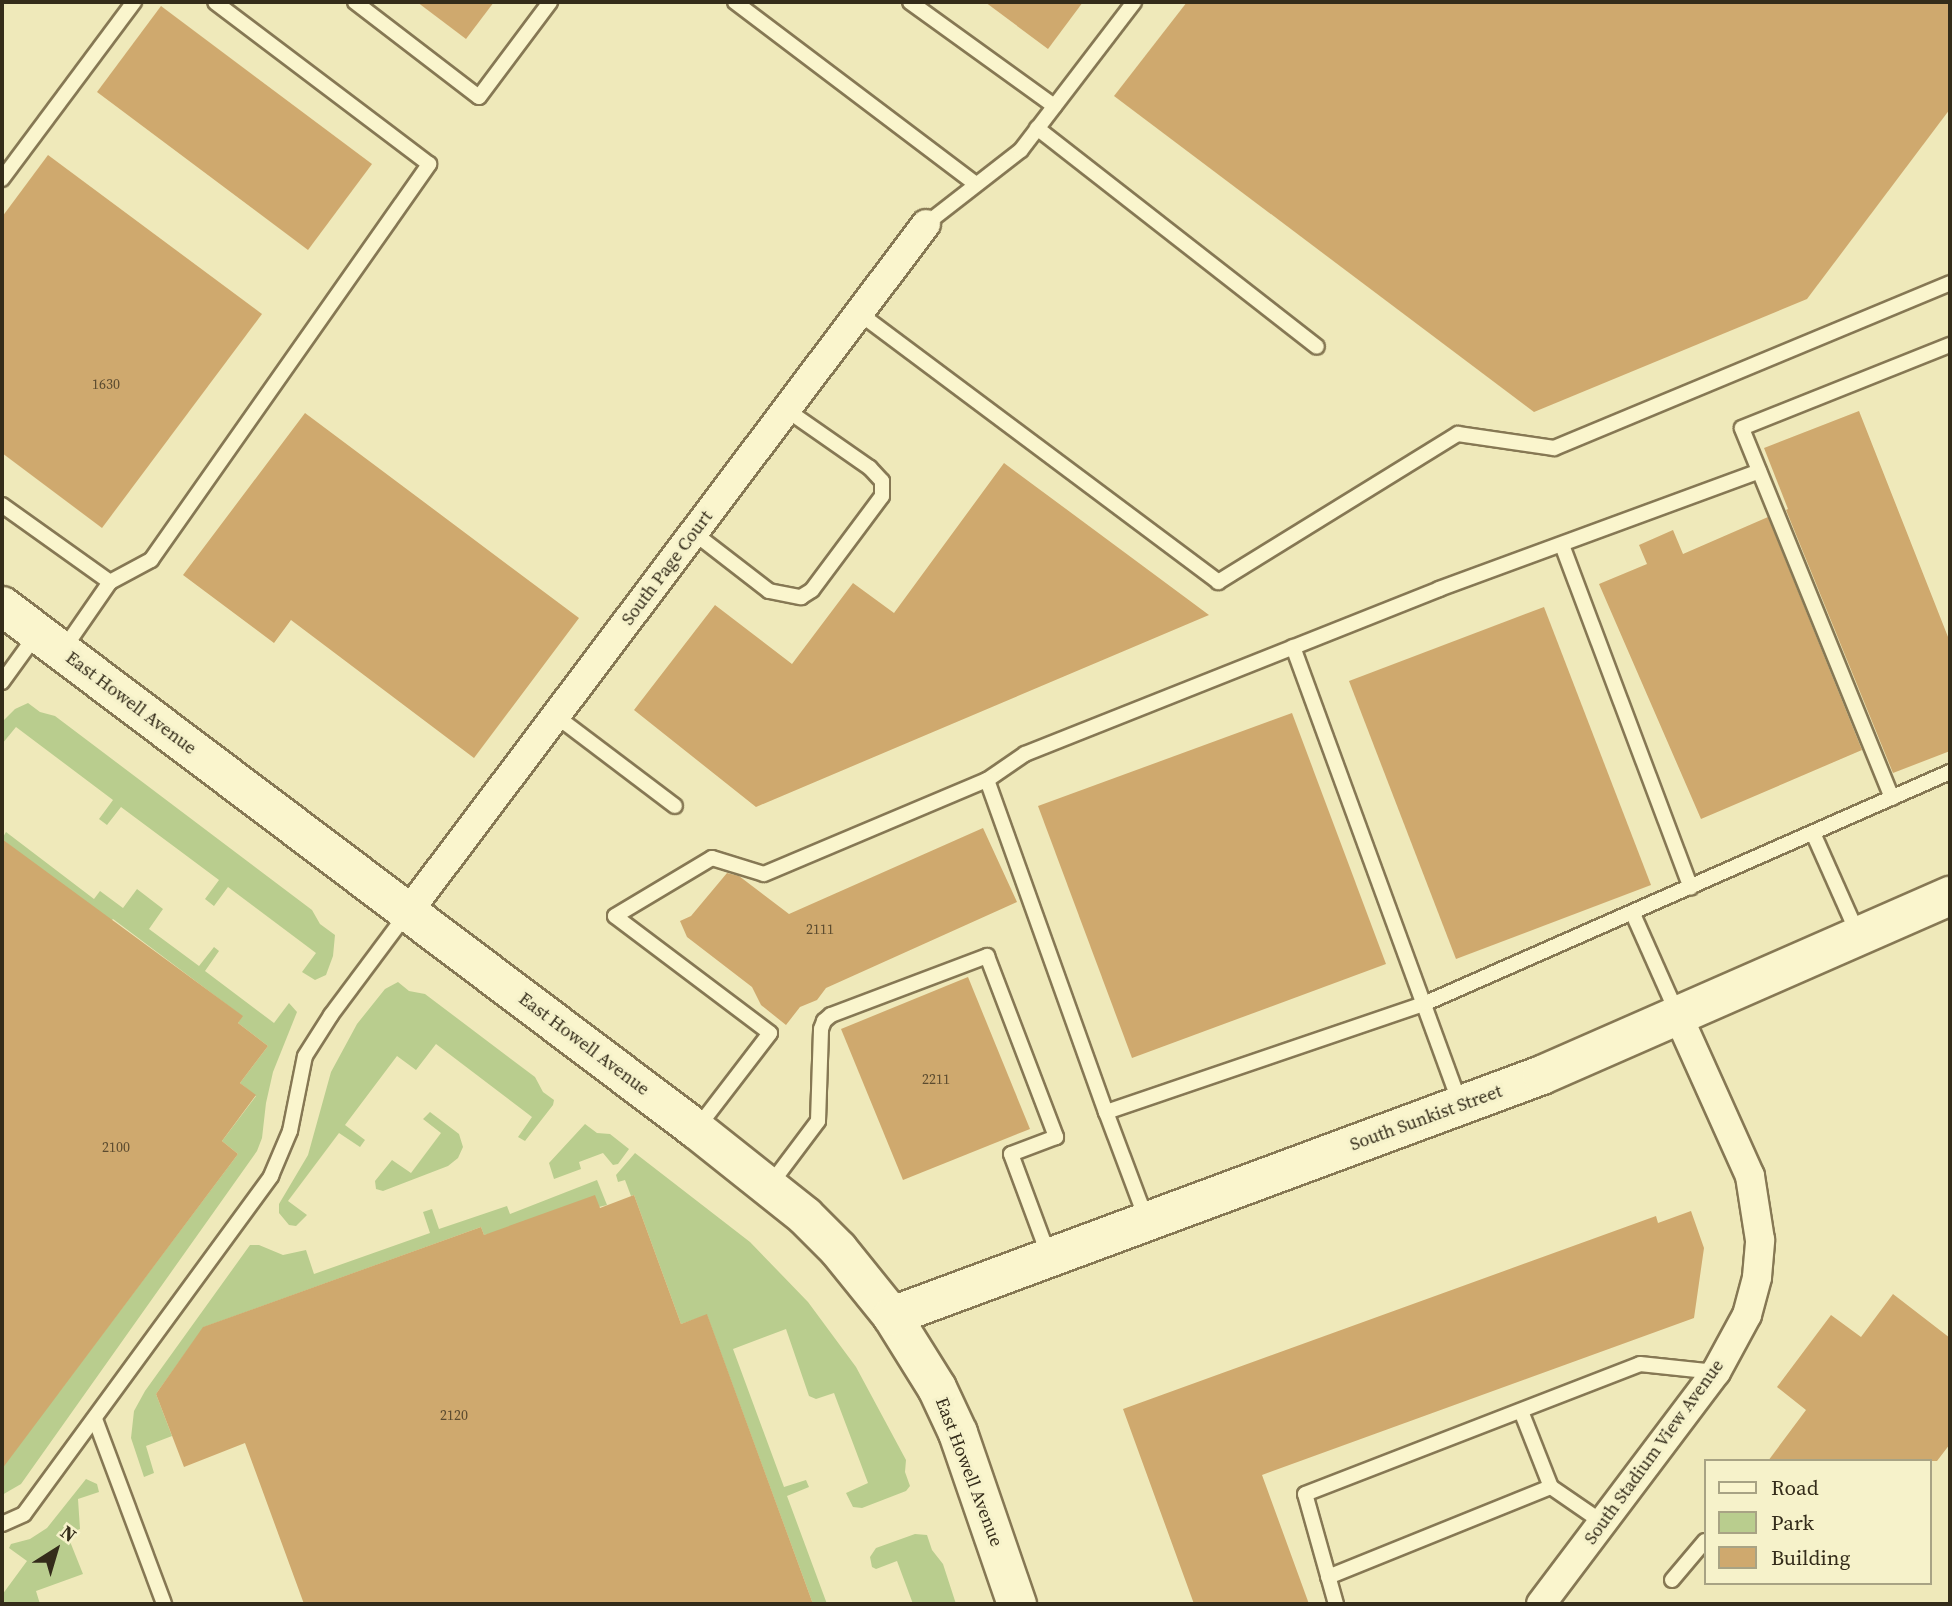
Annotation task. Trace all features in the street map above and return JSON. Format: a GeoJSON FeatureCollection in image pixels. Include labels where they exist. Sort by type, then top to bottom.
{"type":"FeatureCollection","features":[{"type":"Feature","properties":{"kind":"street","name":"South Page Court"},"geometry":{"type":"LineString","coordinates":[[408,912],[926,224]]}},
{"type":"Feature","properties":{"kind":"street","name":"East Howell Avenue"},"geometry":{"type":"LineString","coordinates":[[2,606],[770,1185],[838,1249],[892,1316],[937,1388],[958,1433],[1017,1604]]}},
{"type":"Feature","properties":{"kind":"street","name":"South Sunkist Street"},"geometry":{"type":"LineString","coordinates":[[892,1316],[1461,1106],[1615,1045],[1950,896]]}},
{"type":"Feature","properties":{"kind":"street","name":"South Stadium View Avenue"},"geometry":{"type":"LineString","coordinates":[[1541,1604],[1716,1372],[1747,1315],[1757,1277],[1760,1240],[1756,1202],[1729,1125],[1678,1016]]}},
{"type":"Feature","properties":{"kind":"lane"},"geometry":{"type":"LineString","coordinates":[[2,179],[134,2]]}},
{"type":"Feature","properties":{"kind":"lane"},"geometry":{"type":"LineString","coordinates":[[2,682],[50,642],[110,582],[152,560],[429,164],[215,2]]}},
{"type":"Feature","properties":{"kind":"lane"},"geometry":{"type":"LineString","coordinates":[[355,2],[479,97],[550,2]]}},
{"type":"Feature","properties":{"kind":"lane"},"geometry":{"type":"LineString","coordinates":[[735,2],[976,184]]}},
{"type":"Feature","properties":{"kind":"lane"},"geometry":{"type":"LineString","coordinates":[[909,2],[1054,106]]}},
{"type":"Feature","properties":{"kind":"lane"},"geometry":{"type":"LineString","coordinates":[[926,224],[1021,150],[1134,2]]}},
{"type":"Feature","properties":{"kind":"lane"},"geometry":{"type":"LineString","coordinates":[[1037,128],[1317,347]]}},
{"type":"Feature","properties":{"kind":"lane"},"geometry":{"type":"LineString","coordinates":[[859,313],[1218,582],[1458,434],[1554,448],[1950,283]]}},
{"type":"Feature","properties":{"kind":"lane"},"geometry":{"type":"LineString","coordinates":[[1892,798],[1742,428],[1950,345]]}},
{"type":"Feature","properties":{"kind":"lane"},"geometry":{"type":"LineString","coordinates":[[694,533],[769,591],[802,597],[812,590],[882,496],[882,481],[870,468],[786,410]]}},
{"type":"Feature","properties":{"kind":"lane"},"geometry":{"type":"LineString","coordinates":[[697,1130],[770,1033],[615,916],[712,858],[764,874],[987,780],[1025,754],[1293,648],[1759,471]]}},
{"type":"Feature","properties":{"kind":"lane"},"geometry":{"type":"LineString","coordinates":[[2,505],[110,582]]}},
{"type":"Feature","properties":{"kind":"lane"},"geometry":{"type":"LineString","coordinates":[[1562,545],[1691,888]]}},
{"type":"Feature","properties":{"kind":"lane"},"geometry":{"type":"LineString","coordinates":[[1293,648],[1426,1003],[1461,1106]]}},
{"type":"Feature","properties":{"kind":"lane"},"geometry":{"type":"LineString","coordinates":[[556,716],[675,806]]}},
{"type":"Feature","properties":{"kind":"lane"},"geometry":{"type":"LineString","coordinates":[[1105,1112],[1426,1003],[1950,772]]}},
{"type":"Feature","properties":{"kind":"lane"},"geometry":{"type":"LineString","coordinates":[[987,780],[1105,1112],[1147,1221]]}},
{"type":"Feature","properties":{"kind":"lane"},"geometry":{"type":"LineString","coordinates":[[1813,833],[1859,937]]}},
{"type":"Feature","properties":{"kind":"lane"},"geometry":{"type":"LineString","coordinates":[[2,1524],[24,1514],[271,1176],[290,1131],[305,1056],[331,1015],[408,912]]}},
{"type":"Feature","properties":{"kind":"lane"},"geometry":{"type":"LineString","coordinates":[[1633,914],[1678,1016]]}},
{"type":"Feature","properties":{"kind":"lane"},"geometry":{"type":"LineString","coordinates":[[770,1185],[818,1121],[824,1021],[831,1015],[987,956],[1056,1138],[1011,1154],[1050,1257]]}},
{"type":"Feature","properties":{"kind":"lane"},"geometry":{"type":"LineString","coordinates":[[1336,1604],[1305,1494],[1640,1364],[1716,1372]]}},
{"type":"Feature","properties":{"kind":"lane"},"geometry":{"type":"LineString","coordinates":[[1521,1411],[1551,1487],[1602,1522]]}},
{"type":"Feature","properties":{"kind":"lane"},"geometry":{"type":"LineString","coordinates":[[95,1419],[164,1604]]}},
{"type":"Feature","properties":{"kind":"lane"},"geometry":{"type":"LineString","coordinates":[[1328,1577],[1551,1487]]}},
{"type":"Feature","properties":{"kind":"lane"},"geometry":{"type":"LineString","coordinates":[[1672,1580],[1703,1543]]}},
{"type":"Feature","properties":{"kind":"green space"},"geometry":{"type":"Polygon","coordinates":[[[28,703],[40,712],[55,716],[312,910],[320,924],[335,935],[333,956],[326,975],[315,980],[302,972],[316,953],[228,887],[214,906],[205,899],[219,880],[121,807],[107,825],[99,819],[113,800],[16,727],[2,744],[2,722],[15,709],[28,703]]]}},
{"type":"Feature","properties":{"kind":"green space"},"geometry":{"type":"Polygon","coordinates":[[[6,832],[94,899],[100,891],[123,908],[137,889],[163,909],[149,929],[199,966],[214,947],[219,951],[205,971],[274,1023],[289,1003],[297,1012],[273,1072],[262,1138],[257,1151],[21,1484],[2,1495],[2,1463],[4,1465],[238,1154],[222,1141],[256,1096],[240,1083],[268,1046],[238,1023],[242,1016],[113,919],[107,925],[2,839],[6,832]]]}},
{"type":"Feature","properties":{"kind":"green space"},"geometry":{"type":"Polygon","coordinates":[[[398,982],[409,991],[425,994],[535,1077],[543,1092],[554,1100],[553,1105],[525,1141],[518,1137],[532,1117],[436,1044],[416,1070],[397,1056],[345,1125],[365,1140],[360,1147],[339,1133],[288,1201],[307,1215],[296,1226],[289,1225],[279,1213],[279,1204],[308,1155],[331,1072],[357,1024],[385,989],[398,982]]]}},
{"type":"Feature","properties":{"kind":"green space"},"geometry":{"type":"Polygon","coordinates":[[[430,1112],[459,1134],[463,1147],[458,1158],[448,1166],[383,1191],[376,1189],[375,1181],[392,1160],[411,1173],[441,1133],[423,1119],[430,1112]]]}},
{"type":"Feature","properties":{"kind":"green space"},"geometry":{"type":"Polygon","coordinates":[[[585,1124],[597,1133],[610,1134],[629,1149],[618,1164],[613,1165],[603,1153],[579,1162],[581,1169],[554,1179],[549,1163],[585,1124]]]}},
{"type":"Feature","properties":{"kind":"green space"},"geometry":{"type":"Polygon","coordinates":[[[635,1153],[750,1242],[808,1302],[856,1367],[906,1460],[905,1472],[910,1486],[906,1491],[862,1508],[853,1507],[846,1493],[868,1483],[834,1393],[816,1399],[809,1396],[786,1329],[733,1349],[784,1487],[806,1480],[809,1487],[787,1496],[827,1604],[813,1604],[707,1315],[681,1324],[634,1195],[631,1196],[625,1180],[618,1182],[616,1175],[635,1153]]]}},
{"type":"Feature","properties":{"kind":"green space"},"geometry":{"type":"Polygon","coordinates":[[[597,1180],[607,1205],[484,1235],[481,1227],[204,1327],[156,1394],[172,1436],[146,1446],[154,1473],[144,1477],[131,1438],[134,1411],[145,1391],[250,1245],[259,1245],[283,1255],[306,1250],[314,1274],[430,1233],[423,1212],[432,1209],[439,1229],[507,1206],[510,1214],[597,1180]]]}},
{"type":"Feature","properties":{"kind":"green space"},"geometry":{"type":"Polygon","coordinates":[[[86,1479],[97,1484],[99,1492],[78,1499],[80,1529],[67,1534],[83,1574],[36,1591],[40,1604],[2,1604],[2,1595],[27,1561],[9,1548],[11,1544],[30,1539],[47,1528],[86,1479]]]}},
{"type":"Feature","properties":{"kind":"green space"},"geometry":{"type":"Polygon","coordinates":[[[915,1534],[927,1535],[932,1550],[943,1564],[956,1604],[913,1604],[897,1561],[876,1569],[872,1567],[870,1557],[876,1548],[915,1534]]]}},
{"type":"Feature","properties":{"kind":"building"},"geometry":{"type":"Polygon","coordinates":[[[417,2],[494,2],[466,39],[417,2]]]}},
{"type":"Feature","properties":{"kind":"building"},"geometry":{"type":"Polygon","coordinates":[[[985,2],[1083,2],[1048,49],[985,2]]]}},
{"type":"Feature","properties":{"kind":"building"},"geometry":{"type":"Polygon","coordinates":[[[1187,2],[1950,2],[1950,109],[1807,299],[1534,412],[1114,96],[1187,2]]]}},
{"type":"Feature","properties":{"kind":"building"},"geometry":{"type":"Polygon","coordinates":[[[161,6],[372,164],[308,250],[97,92],[161,6]]]}},
{"type":"Feature","properties":{"kind":"building"},"geometry":{"type":"Polygon","coordinates":[[[48,155],[262,314],[102,528],[2,453],[2,217],[48,155]]]}},
{"type":"Feature","properties":{"kind":"building"},"geometry":{"type":"Polygon","coordinates":[[[1859,411],[1950,642],[1950,751],[1893,773],[1786,510],[1788,509],[1764,448],[1859,411]]]}},
{"type":"Feature","properties":{"kind":"building"},"geometry":{"type":"Polygon","coordinates":[[[305,413],[579,618],[474,758],[291,620],[274,643],[183,575],[305,413]]]}},
{"type":"Feature","properties":{"kind":"building"},"geometry":{"type":"Polygon","coordinates":[[[1004,463],[1209,615],[756,807],[634,710],[715,605],[792,664],[853,583],[894,613],[1004,463]]]}},
{"type":"Feature","properties":{"kind":"building"},"geometry":{"type":"Polygon","coordinates":[[[1768,517],[1862,750],[1701,819],[1599,584],[1647,564],[1639,545],[1673,530],[1683,554],[1768,517]]]}},
{"type":"Feature","properties":{"kind":"building"},"geometry":{"type":"Polygon","coordinates":[[[1544,607],[1651,885],[1456,959],[1349,681],[1544,607]]]}},
{"type":"Feature","properties":{"kind":"building"},"geometry":{"type":"Polygon","coordinates":[[[1292,713],[1386,964],[1132,1058],[1038,806],[1292,713]]]}},
{"type":"Feature","properties":{"kind":"building"},"geometry":{"type":"Polygon","coordinates":[[[983,828],[1017,902],[826,988],[817,1000],[800,1007],[786,1025],[761,1005],[752,987],[687,937],[680,921],[691,916],[727,873],[739,876],[789,914],[983,828]]]}},
{"type":"Feature","properties":{"kind":"building"},"geometry":{"type":"Polygon","coordinates":[[[2,839],[243,1016],[238,1023],[268,1046],[240,1083],[256,1095],[222,1141],[238,1154],[2,1469],[2,839]]]}},
{"type":"Feature","properties":{"kind":"building"},"geometry":{"type":"Polygon","coordinates":[[[968,977],[1030,1129],[903,1180],[841,1029],[968,977]]]}},
{"type":"Feature","properties":{"kind":"building"},"geometry":{"type":"Polygon","coordinates":[[[595,1195],[600,1208],[634,1195],[681,1324],[707,1314],[813,1604],[304,1604],[245,1443],[184,1467],[156,1394],[203,1327],[481,1227],[484,1235],[595,1195]]]}},
{"type":"Feature","properties":{"kind":"building"},"geometry":{"type":"Polygon","coordinates":[[[1691,1211],[1704,1248],[1694,1318],[1262,1475],[1309,1604],[1194,1604],[1123,1409],[1656,1216],[1658,1223],[1691,1211]]]}},
{"type":"Feature","properties":{"kind":"building"},"geometry":{"type":"Polygon","coordinates":[[[1893,1294],[1950,1338],[1950,1444],[1937,1461],[1769,1459],[1806,1410],[1777,1387],[1831,1315],[1861,1337],[1893,1294]]]}}]}
